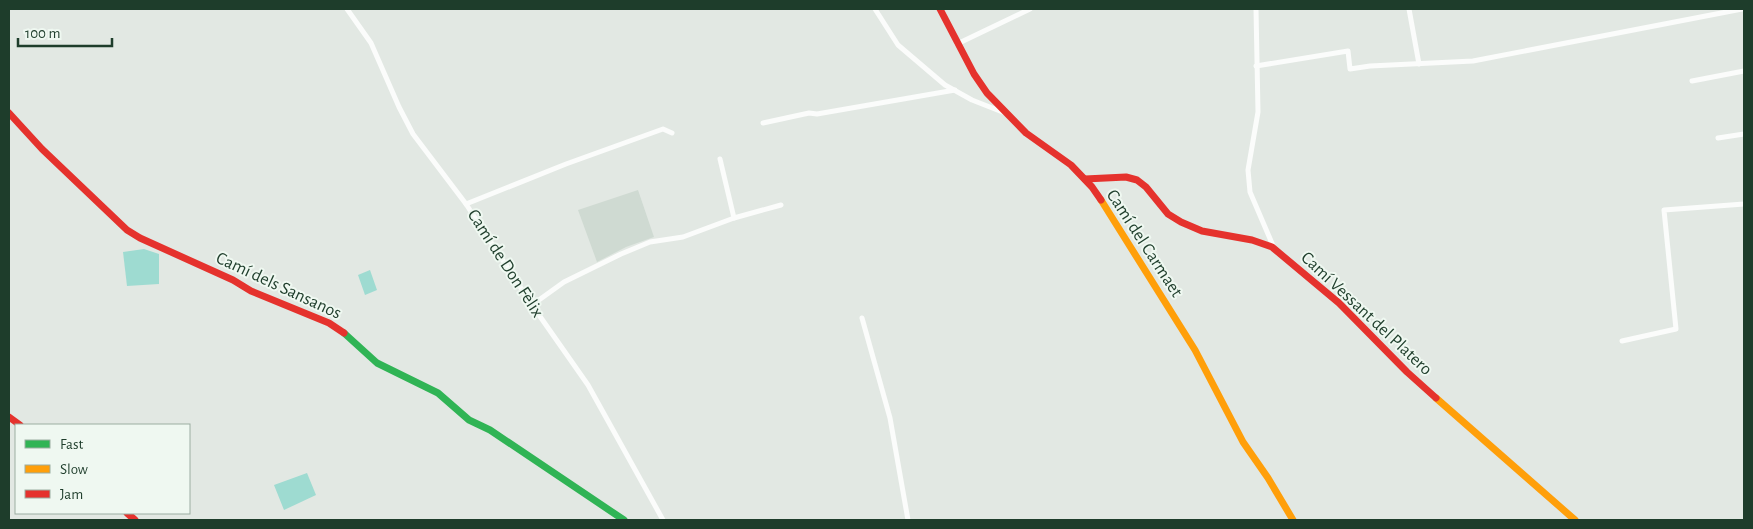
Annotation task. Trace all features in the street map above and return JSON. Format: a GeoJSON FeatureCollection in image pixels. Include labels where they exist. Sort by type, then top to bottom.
{"type":"FeatureCollection","features":[{"type":"Feature","properties":{"kind":"street","name":"Camí de Don Fèlix"},"geometry":{"type":"LineString","coordinates":[[347,9],[371,43],[392,93],[413,134],[466,204],[532,305],[588,385],[663,520]]}},
{"type":"Feature","properties":{"kind":"street"},"geometry":{"type":"LineString","coordinates":[[875,9],[898,45],[945,84],[972,100],[1006,113]]}},
{"type":"Feature","properties":{"kind":"street","name":"Camí del Carmaet"},"geometry":{"type":"LineString","coordinates":[[940,9],[957,44],[987,94],[1026,133],[1071,165],[1085,179],[1118,225],[1195,350],[1243,442],[1268,478],[1293,520]]}},
{"type":"Feature","properties":{"kind":"street"},"geometry":{"type":"LineString","coordinates":[[957,44],[1030,9]]}},
{"type":"Feature","properties":{"kind":"street"},"geometry":{"type":"LineString","coordinates":[[1256,9],[1258,112],[1248,170],[1249,185],[1250,192],[1274,248]]}},
{"type":"Feature","properties":{"kind":"street"},"geometry":{"type":"LineString","coordinates":[[1409,9],[1419,64]]}},
{"type":"Feature","properties":{"kind":"street"},"geometry":{"type":"LineString","coordinates":[[1256,66],[1348,51],[1350,69],[1370,66],[1473,61],[1742,9]]}},
{"type":"Feature","properties":{"kind":"street"},"geometry":{"type":"LineString","coordinates":[[1692,81],[1744,71]]}},
{"type":"Feature","properties":{"kind":"street"},"geometry":{"type":"LineString","coordinates":[[763,123],[809,113],[818,114],[955,90]]}},
{"type":"Feature","properties":{"kind":"street","name":"Camí dels Sansanos"},"geometry":{"type":"LineString","coordinates":[[9,113],[42,149],[127,230],[140,238],[233,280],[251,291],[329,323],[342,331],[377,363],[438,393],[469,420],[490,430],[624,520]]}},
{"type":"Feature","properties":{"kind":"street"},"geometry":{"type":"LineString","coordinates":[[466,204],[566,164],[663,129],[672,133]]}},
{"type":"Feature","properties":{"kind":"street"},"geometry":{"type":"LineString","coordinates":[[1718,138],[1744,134]]}},
{"type":"Feature","properties":{"kind":"street"},"geometry":{"type":"LineString","coordinates":[[720,159],[734,218]]}},
{"type":"Feature","properties":{"kind":"street","name":"Camí Vessant del Platero"},"geometry":{"type":"LineString","coordinates":[[1085,179],[1126,177],[1137,180],[1146,187],[1168,214],[1181,222],[1202,231],[1252,240],[1274,248],[1339,302],[1407,372],[1575,520]]}},
{"type":"Feature","properties":{"kind":"street"},"geometry":{"type":"LineString","coordinates":[[1622,341],[1676,329],[1664,210],[1744,204]]}},
{"type":"Feature","properties":{"kind":"street"},"geometry":{"type":"LineString","coordinates":[[532,305],[564,282],[650,242],[683,237],[734,218],[781,205]]}},
{"type":"Feature","properties":{"kind":"street"},"geometry":{"type":"LineString","coordinates":[[862,318],[890,418],[908,520]]}},
{"type":"Feature","properties":{"kind":"shaded area"},"geometry":{"type":"Polygon","coordinates":[[[638,190],[654,237],[626,247],[597,262],[578,210],[638,190]]]}},
{"type":"Feature","properties":{"kind":"water"},"geometry":{"type":"Polygon","coordinates":[[[144,249],[159,254],[159,284],[127,286],[123,252],[144,249]]]}},
{"type":"Feature","properties":{"kind":"water"},"geometry":{"type":"Polygon","coordinates":[[[370,270],[377,290],[365,295],[358,275],[370,270]]]}},
{"type":"Feature","properties":{"kind":"water"},"geometry":{"type":"Polygon","coordinates":[[[307,473],[316,495],[284,510],[274,485],[307,473]]]}},
{"type":"Feature","properties":{"kind":"traffic: fast"},"geometry":{"type":"LineString","coordinates":[[344,333],[377,363],[438,393],[469,420],[490,430],[624,520]]}},
{"type":"Feature","properties":{"kind":"traffic: slow"},"geometry":{"type":"LineString","coordinates":[[1101,200],[1195,350],[1243,442],[1268,478],[1293,520]]}},
{"type":"Feature","properties":{"kind":"traffic: slow"},"geometry":{"type":"LineString","coordinates":[[1436,398],[1575,520]]}},
{"type":"Feature","properties":{"kind":"traffic: jam"},"geometry":{"type":"LineString","coordinates":[[940,9],[974,74],[987,93],[1026,133],[1071,165],[1092,187],[1101,200]]}},
{"type":"Feature","properties":{"kind":"traffic: jam"},"geometry":{"type":"LineString","coordinates":[[9,113],[42,149],[127,230],[140,238],[233,280],[251,291],[329,323],[344,333]]}},
{"type":"Feature","properties":{"kind":"traffic: jam"},"geometry":{"type":"LineString","coordinates":[[1085,179],[1126,177],[1137,180],[1146,187],[1168,214],[1181,222],[1202,231],[1252,240],[1272,247],[1339,303],[1407,372],[1436,398]]}},
{"type":"Feature","properties":{"kind":"traffic: jam"},"geometry":{"type":"LineString","coordinates":[[9,417],[19,424]]}},
{"type":"Feature","properties":{"kind":"traffic: jam"},"geometry":{"type":"LineString","coordinates":[[128,514],[135,520]]}}]}
